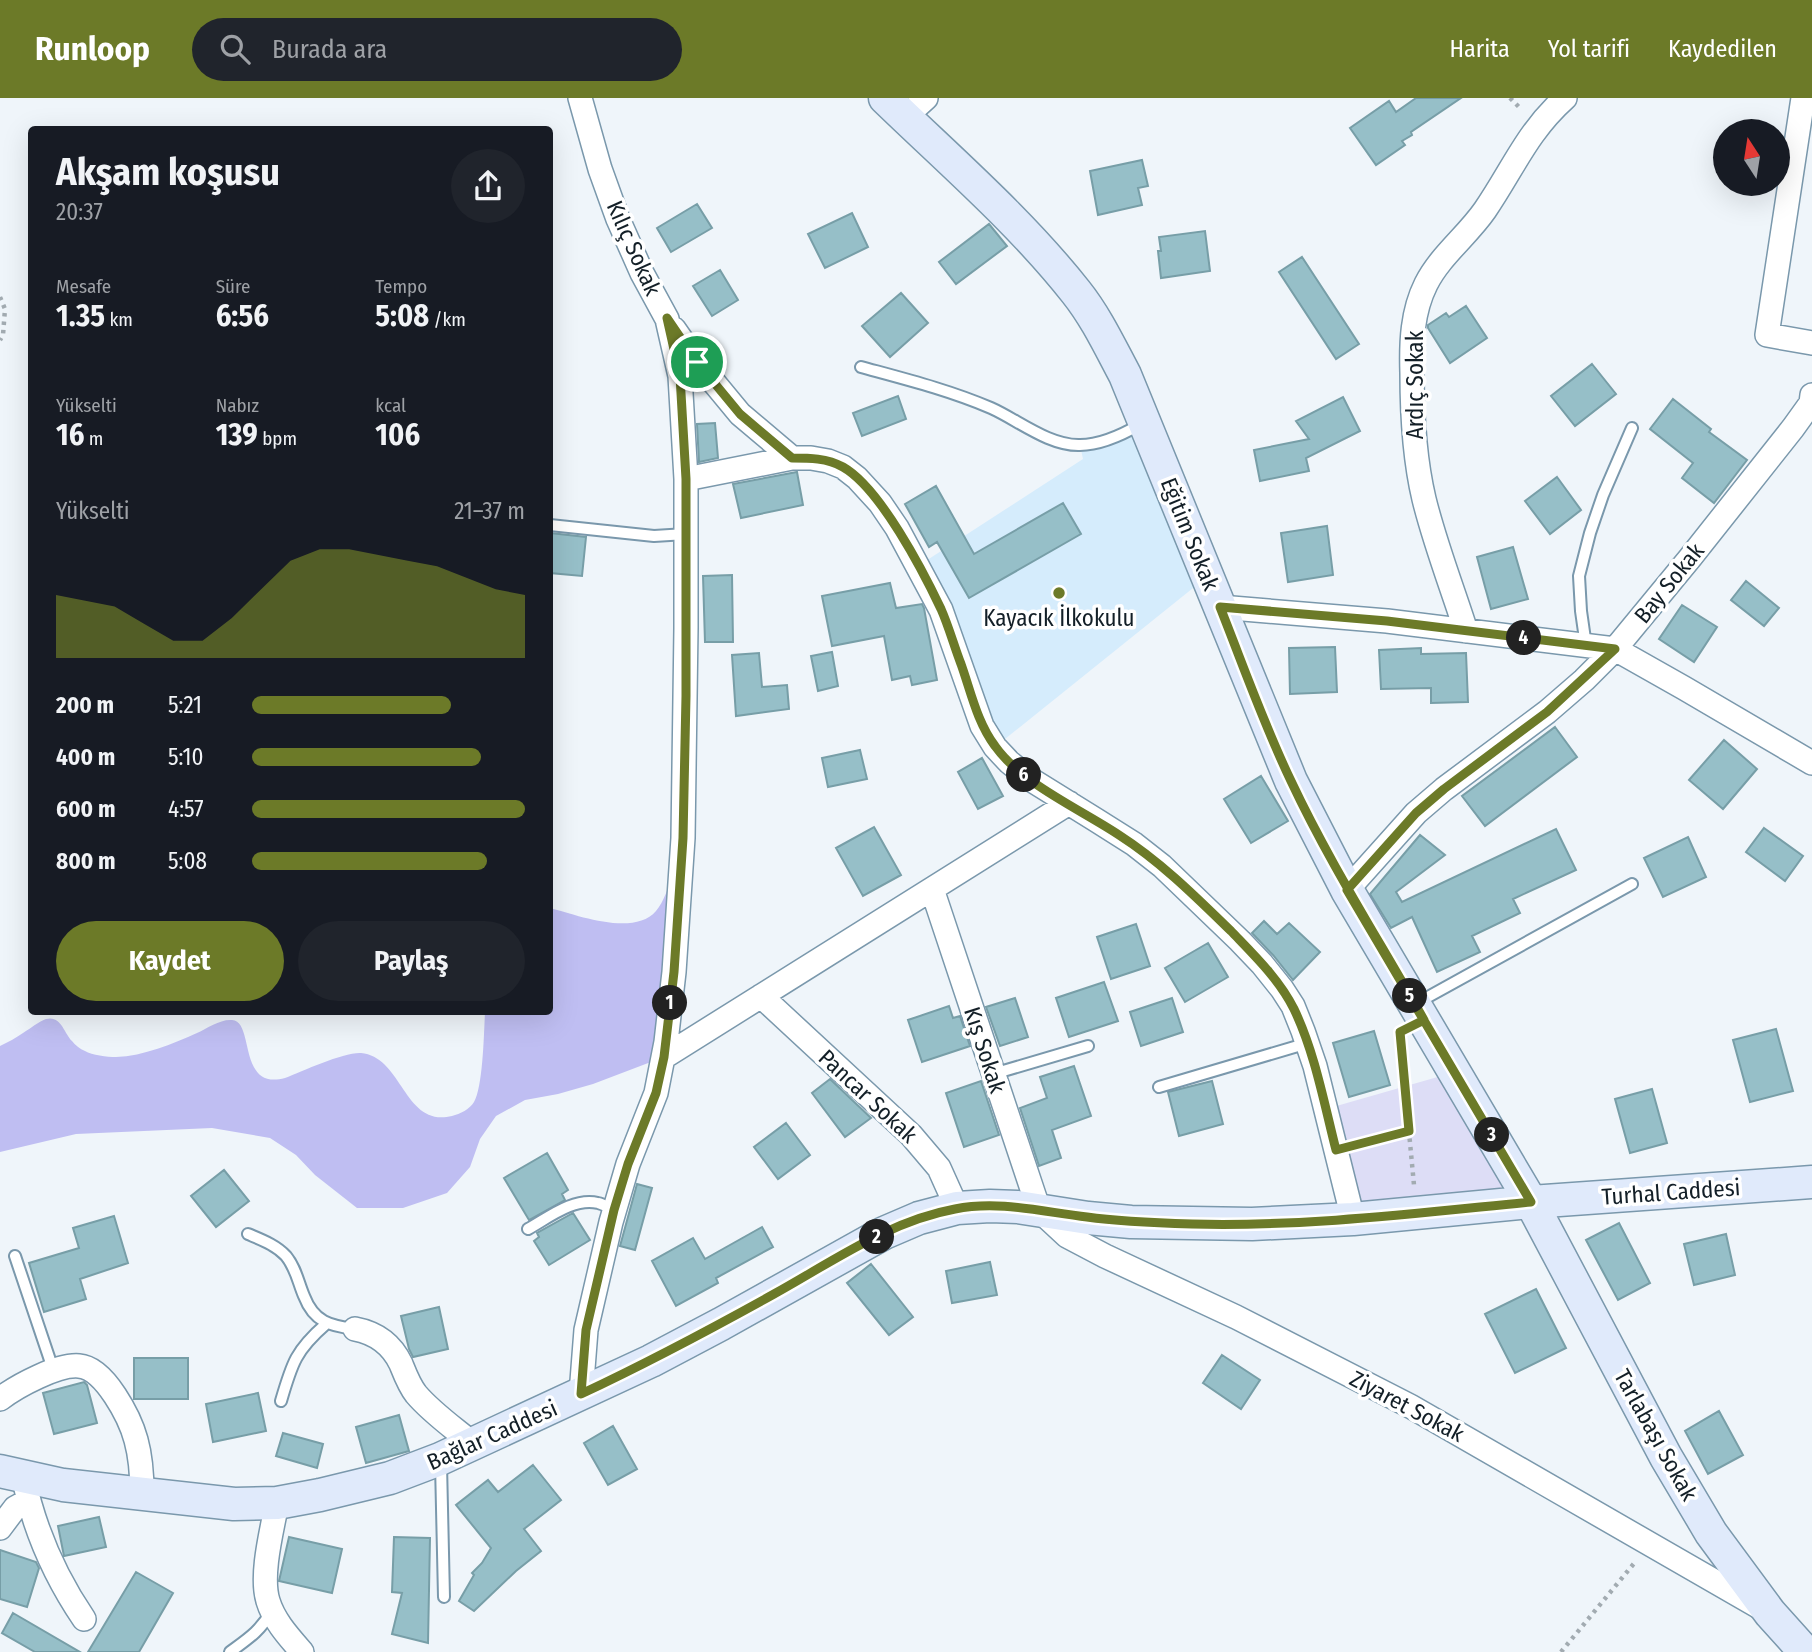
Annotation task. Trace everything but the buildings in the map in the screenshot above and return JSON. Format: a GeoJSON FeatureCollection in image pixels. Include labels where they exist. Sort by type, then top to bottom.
{"type":"FeatureCollection","features":[{"type":"Feature","properties":{"kind":"street","name":"Kılıç Sokak"},"geometry":{"type":"LineString","coordinates":[[580,98],[600,169],[618,219],[642,273],[667,318],[680,376],[686,479],[683,838],[674,972],[664,1057],[656,1093],[628,1164],[614,1210],[586,1330],[581,1394]]}},
{"type":"Feature","properties":{"kind":"street","name":"Ardıç Sokak"},"geometry":{"type":"LineString","coordinates":[[1466,631],[1424,500],[1419,473],[1412,413],[1413,330],[1426,283],[1480,217],[1537,126],[1565,98]]}},
{"type":"Feature","properties":{"kind":"street"},"geometry":{"type":"LineString","coordinates":[[1812,99],[1805,98],[1767,335],[1812,343]]}},
{"type":"Feature","properties":{"kind":"street","name":"Eğitim Sokak"},"geometry":{"type":"LineString","coordinates":[[905,104],[1078,293],[1109,345],[1125,375],[1291,781],[1347,890],[1531,1202]]}},
{"type":"Feature","properties":{"kind":"street"},"geometry":{"type":"LineString","coordinates":[[667,318],[697,362],[740,414],[792,458]]}},
{"type":"Feature","properties":{"kind":"street","name":"Bay Sokak"},"geometry":{"type":"LineString","coordinates":[[1347,890],[1416,813],[1547,712],[1615,649],[1716,526],[1812,401]]}},
{"type":"Feature","properties":{"kind":"street"},"geometry":{"type":"LineString","coordinates":[[686,479],[792,458],[811,458],[843,467],[880,503],[897,528],[941,610],[982,726],[995,747],[1030,779],[1134,844],[1163,866],[1262,964],[1282,989],[1293,1006],[1308,1043],[1353,1219]]}},
{"type":"Feature","properties":{"kind":"street"},"geometry":{"type":"LineString","coordinates":[[1220,607],[1387,621],[1615,649],[1812,764]]}},
{"type":"Feature","properties":{"kind":"street"},"geometry":{"type":"LineString","coordinates":[[664,1057],[1069,803]]}},
{"type":"Feature","properties":{"kind":"street","name":"Kış Sokak"},"geometry":{"type":"LineString","coordinates":[[932,889],[1039,1210]]}},
{"type":"Feature","properties":{"kind":"street","name":"Pancar Sokak"},"geometry":{"type":"LineString","coordinates":[[761,996],[926,1151],[939,1168],[957,1208]]}},
{"type":"Feature","properties":{"kind":"street","name":"Turhal Caddesi"},"geometry":{"type":"LineString","coordinates":[[1531,1202],[1812,1182]]}},
{"type":"Feature","properties":{"kind":"street","name":"Bağlar Caddesi"},"geometry":{"type":"LineString","coordinates":[[17,1483],[63,1485],[234,1504],[276,1503],[390,1478],[440,1459],[581,1394],[721,1324],[884,1233],[919,1217],[957,1208],[1018,1207],[1131,1222],[1252,1224],[1353,1219],[1531,1202]]}},
{"type":"Feature","properties":{"kind":"street","name":"Tarlabaşı Sokak"},"geometry":{"type":"LineString","coordinates":[[1531,1202],[1666,1457],[1712,1533],[1770,1613],[1805,1652]]}},
{"type":"Feature","properties":{"kind":"street","name":"Ziyaret Sokak"},"geometry":{"type":"LineString","coordinates":[[1039,1210],[1067,1236],[1410,1406],[1770,1613]]}},
{"type":"Feature","properties":{"kind":"street"},"geometry":{"type":"LineString","coordinates":[[355,1329],[369,1332],[381,1339],[400,1362],[413,1391],[473,1444]]}},
{"type":"Feature","properties":{"kind":"street"},"geometry":{"type":"LineString","coordinates":[[0,1399],[26,1383],[54,1372],[81,1366],[90,1369],[100,1376],[125,1412],[137,1442],[142,1494]]}},
{"type":"Feature","properties":{"kind":"street"},"geometry":{"type":"LineString","coordinates":[[0,1528],[15,1508],[17,1483]]}},
{"type":"Feature","properties":{"kind":"street"},"geometry":{"type":"LineString","coordinates":[[17,1483],[52,1565],[84,1619]]}},
{"type":"Feature","properties":{"kind":"street"},"geometry":{"type":"LineString","coordinates":[[276,1503],[265,1579],[266,1594],[283,1629],[302,1652]]}},
{"type":"Feature","properties":{"kind":"lane"},"geometry":{"type":"LineString","coordinates":[[861,367],[991,408],[1062,443],[1080,445],[1102,442],[1144,422]]}},
{"type":"Feature","properties":{"kind":"lane"},"geometry":{"type":"LineString","coordinates":[[1586,646],[1579,576],[1598,508],[1632,428]]}},
{"type":"Feature","properties":{"kind":"lane"},"geometry":{"type":"LineString","coordinates":[[553,525],[654,536],[686,534]]}},
{"type":"Feature","properties":{"kind":"lane"},"geometry":{"type":"LineString","coordinates":[[1420,1012],[1632,884]]}},
{"type":"Feature","properties":{"kind":"lane"},"geometry":{"type":"LineString","coordinates":[[1159,1087],[1308,1043]]}},
{"type":"Feature","properties":{"kind":"lane"},"geometry":{"type":"LineString","coordinates":[[993,1074],[1088,1046]]}},
{"type":"Feature","properties":{"kind":"lane"},"geometry":{"type":"LineString","coordinates":[[528,1229],[577,1204],[598,1203],[614,1210]]}},
{"type":"Feature","properties":{"kind":"lane"},"geometry":{"type":"LineString","coordinates":[[248,1234],[270,1243],[285,1254],[294,1266],[304,1298],[318,1317],[335,1327],[355,1329]]}},
{"type":"Feature","properties":{"kind":"lane"},"geometry":{"type":"LineString","coordinates":[[15,1256],[54,1372]]}},
{"type":"Feature","properties":{"kind":"lane"},"geometry":{"type":"LineString","coordinates":[[281,1401],[298,1352],[310,1337],[326,1324]]}},
{"type":"Feature","properties":{"kind":"lane"},"geometry":{"type":"LineString","coordinates":[[440,1459],[444,1597]]}},
{"type":"Feature","properties":{"kind":"lane"},"geometry":{"type":"LineString","coordinates":[[230,1652],[254,1635],[272,1611]]}},
{"type":"Feature","properties":{"kind":"path"},"geometry":{"type":"LineString","coordinates":[[0,297],[5,309],[3,335],[0,340]]}},
{"type":"Feature","properties":{"kind":"path"},"geometry":{"type":"LineString","coordinates":[[1417,1213],[1400,1032],[1420,1012]]}},
{"type":"Feature","properties":{"kind":"path"},"geometry":{"type":"LineString","coordinates":[[1336,1150],[1409,1131]]}},
{"type":"Feature","properties":{"kind":"path"},"geometry":{"type":"LineString","coordinates":[[1561,1652],[1651,1544]]}},
{"type":"Feature","properties":{"kind":"shaded area","name":"Kayacık İlkokulu"},"geometry":{"type":"Polygon","coordinates":[[[1144,423],[1208,576],[995,747],[918,566],[1083,459],[1080,445],[1144,423]]]}},
{"type":"Feature","properties":{"kind":"shaded area"},"geometry":{"type":"Polygon","coordinates":[[[673,876],[664,1057],[593,1084],[525,1100],[496,1116],[480,1139],[470,1167],[447,1193],[403,1208],[357,1208],[315,1175],[296,1155],[270,1138],[212,1128],[76,1134],[0,1152],[0,1046],[51,1018],[59,1022],[81,1049],[96,1055],[116,1057],[158,1049],[219,1022],[232,1020],[239,1023],[253,1066],[260,1075],[270,1079],[285,1078],[334,1059],[361,1053],[375,1057],[386,1066],[423,1112],[436,1117],[458,1114],[470,1107],[477,1095],[485,1015],[553,1015],[553,909],[605,922],[634,922],[646,919],[664,899],[673,876]]]}},
{"type":"Feature","properties":{"kind":"shaded area"},"geometry":{"type":"Polygon","coordinates":[[[1455,1072],[1531,1202],[1353,1219],[1326,1109],[1455,1072]]]}},
{"type":"Feature","properties":{"kind":"place","name":"Kayacık İlkokulu"},"geometry":{"type":"Point","coordinates":[1059,593]}},
{"type":"Feature","properties":{"kind":"route"},"geometry":{"type":"LineString","coordinates":[[697,362],[667,318],[680,376],[686,479],[683,838],[674,972],[664,1057],[656,1093],[628,1164],[614,1210],[586,1330],[581,1394],[721,1324],[884,1233],[919,1217],[957,1208],[1018,1207],[1131,1222],[1252,1224],[1353,1219],[1531,1202],[1415,1004],[1347,890],[1416,813],[1547,712],[1615,649],[1387,621],[1220,607],[1291,781],[1347,890],[1424,1020],[1400,1032],[1409,1131],[1336,1150],[1315,1066],[1303,1031],[1293,1006],[1262,964],[1163,866],[1134,844],[1030,779],[1009,762],[995,747],[982,726],[941,610],[897,528],[880,503],[843,467],[828,461],[792,458],[764,437],[740,414],[697,362]]}}]}
